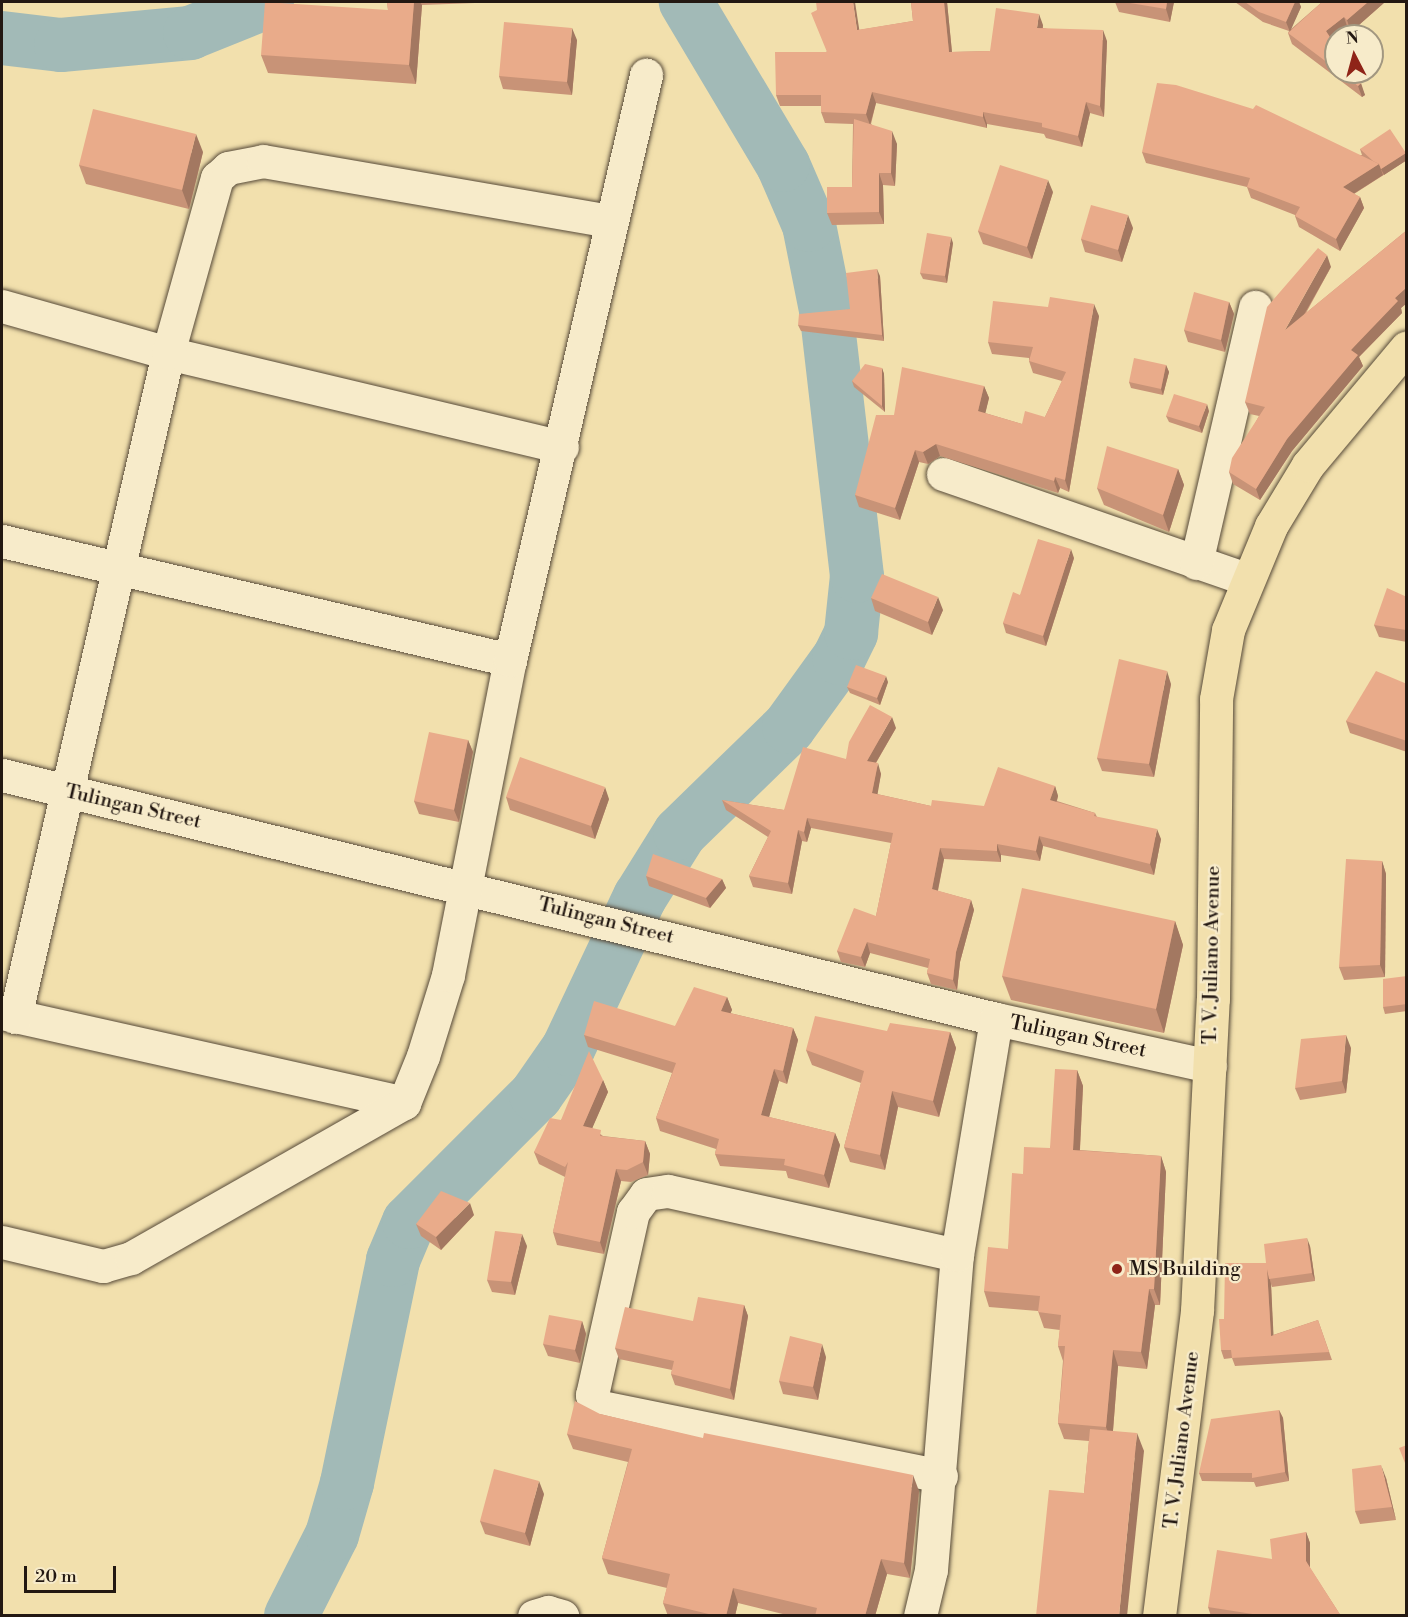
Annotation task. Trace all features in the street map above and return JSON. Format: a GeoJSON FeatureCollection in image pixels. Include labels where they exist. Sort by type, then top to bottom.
{"type":"FeatureCollection","features":[{"type":"Feature","properties":{"kind":"main road","name":"T. V. Juliano Avenue"},"geometry":{"type":"LineString","coordinates":[[1159,1616],[1197,1311],[1210,1066],[1216,699],[1228,630],[1247,579],[1271,526],[1308,465],[1407,348]]}},
{"type":"Feature","properties":{"kind":"street"},"geometry":{"type":"LineString","coordinates":[[2,1242],[103,1266],[131,1258],[404,1103],[423,1056],[448,975],[510,660],[646,75]]}},
{"type":"Feature","properties":{"kind":"street"},"geometry":{"type":"LineString","coordinates":[[404,1103],[8,1015],[68,791],[168,352],[218,178],[235,166],[263,161],[611,221]]}},
{"type":"Feature","properties":{"kind":"street"},"geometry":{"type":"LineString","coordinates":[[2,306],[168,352],[561,447]]}},
{"type":"Feature","properties":{"kind":"street"},"geometry":{"type":"LineString","coordinates":[[1196,563],[1255,307]]}},
{"type":"Feature","properties":{"kind":"street"},"geometry":{"type":"LineString","coordinates":[[943,474],[1247,579]]}},
{"type":"Feature","properties":{"kind":"street"},"geometry":{"type":"LineString","coordinates":[[2,541],[510,660]]}},
{"type":"Feature","properties":{"kind":"street","name":"Tulingan Street"},"geometry":{"type":"LineString","coordinates":[[2,775],[464,886],[996,1019],[1210,1066]]}},
{"type":"Feature","properties":{"kind":"street"},"geometry":{"type":"LineString","coordinates":[[920,1616],[931,1570],[957,1255],[996,1019]]}},
{"type":"Feature","properties":{"kind":"street"},"geometry":{"type":"LineString","coordinates":[[940,1476],[596,1406],[592,1395],[633,1212],[646,1194],[668,1191],[957,1255]]}},
{"type":"Feature","properties":{"kind":"street"},"geometry":{"type":"LineString","coordinates":[[534,1616],[548,1612],[562,1616]]}},
{"type":"Feature","properties":{"kind":"building"},"geometry":{"type":"Polygon","coordinates":[[[265,2],[388,10],[387,2],[414,2],[409,65],[261,55],[265,2]]]}},
{"type":"Feature","properties":{"kind":"building"},"geometry":{"type":"Polygon","coordinates":[[[816,2],[853,2],[857,30],[913,21],[911,2],[944,2],[949,52],[990,51],[996,8],[1039,14],[1037,28],[1103,30],[1100,106],[1086,102],[1078,136],[1042,127],[1042,123],[983,112],[983,117],[872,92],[866,114],[821,112],[821,95],[776,95],[775,52],[827,52],[811,13],[817,10],[816,2]]]}},
{"type":"Feature","properties":{"kind":"building"},"geometry":{"type":"Polygon","coordinates":[[[1124,2],[1167,2],[1166,9],[1124,2]]]}},
{"type":"Feature","properties":{"kind":"building"},"geometry":{"type":"Polygon","coordinates":[[[1245,2],[1295,2],[1286,22],[1259,12],[1245,2]]]}},
{"type":"Feature","properties":{"kind":"building"},"geometry":{"type":"Polygon","coordinates":[[[1322,2],[1368,2],[1347,20],[1344,17],[1335,24],[1324,24],[1324,60],[1288,33],[1322,2]]]}},
{"type":"Feature","properties":{"kind":"building"},"geometry":{"type":"Polygon","coordinates":[[[504,22],[572,28],[567,82],[499,76],[504,22]]]}},
{"type":"Feature","properties":{"kind":"building"},"geometry":{"type":"Polygon","coordinates":[[[1157,83],[1176,85],[1253,109],[1256,105],[1379,164],[1343,187],[1360,197],[1336,239],[1295,216],[1300,207],[1247,187],[1250,178],[1142,152],[1157,83]]]}},
{"type":"Feature","properties":{"kind":"building"},"geometry":{"type":"Polygon","coordinates":[[[93,109],[196,134],[182,190],[79,165],[93,109]]]}},
{"type":"Feature","properties":{"kind":"building"},"geometry":{"type":"Polygon","coordinates":[[[854,119],[892,131],[891,173],[879,173],[879,212],[827,213],[827,187],[852,187],[854,119]]]}},
{"type":"Feature","properties":{"kind":"building"},"geometry":{"type":"Polygon","coordinates":[[[1390,129],[1406,153],[1381,169],[1379,164],[1360,149],[1390,129]]]}},
{"type":"Feature","properties":{"kind":"building"},"geometry":{"type":"Polygon","coordinates":[[[1000,165],[1048,180],[1027,247],[978,231],[1000,165]]]}},
{"type":"Feature","properties":{"kind":"building"},"geometry":{"type":"Polygon","coordinates":[[[1091,205],[1128,215],[1118,250],[1081,239],[1091,205]]]}},
{"type":"Feature","properties":{"kind":"building"},"geometry":{"type":"Polygon","coordinates":[[[1407,230],[1407,287],[1395,298],[1398,301],[1351,350],[1358,355],[1287,439],[1256,489],[1229,472],[1232,458],[1265,407],[1245,402],[1267,307],[1318,248],[1327,255],[1285,330],[1407,230]]]}},
{"type":"Feature","properties":{"kind":"building"},"geometry":{"type":"Polygon","coordinates":[[[927,233],[951,237],[945,276],[920,273],[927,233]]]}},
{"type":"Feature","properties":{"kind":"building"},"geometry":{"type":"Polygon","coordinates":[[[877,269],[882,335],[798,325],[799,314],[850,309],[846,273],[877,269]]]}},
{"type":"Feature","properties":{"kind":"building"},"geometry":{"type":"Polygon","coordinates":[[[1194,292],[1229,302],[1221,340],[1184,330],[1194,292]]]}},
{"type":"Feature","properties":{"kind":"building"},"geometry":{"type":"Polygon","coordinates":[[[1050,297],[1094,304],[1065,480],[1055,477],[1054,481],[936,444],[923,452],[915,450],[895,508],[855,495],[876,415],[894,415],[902,367],[984,386],[978,411],[1022,424],[1025,411],[1045,417],[1066,372],[1029,361],[1033,347],[988,342],[993,301],[1048,307],[1050,297]]]}},
{"type":"Feature","properties":{"kind":"building"},"geometry":{"type":"Polygon","coordinates":[[[1134,358],[1166,365],[1161,389],[1129,382],[1134,358]]]}},
{"type":"Feature","properties":{"kind":"building"},"geometry":{"type":"Polygon","coordinates":[[[865,364],[882,368],[882,406],[852,381],[865,364]]]}},
{"type":"Feature","properties":{"kind":"building"},"geometry":{"type":"Polygon","coordinates":[[[1174,394],[1207,404],[1199,426],[1166,416],[1174,394]]]}},
{"type":"Feature","properties":{"kind":"building"},"geometry":{"type":"Polygon","coordinates":[[[1107,446],[1178,469],[1163,515],[1097,488],[1107,446]]]}},
{"type":"Feature","properties":{"kind":"building"},"geometry":{"type":"Polygon","coordinates":[[[1038,539],[1071,549],[1043,636],[1003,623],[1013,592],[1020,595],[1038,539]]]}},
{"type":"Feature","properties":{"kind":"building"},"geometry":{"type":"Polygon","coordinates":[[[882,574],[938,597],[928,622],[871,598],[882,574]]]}},
{"type":"Feature","properties":{"kind":"building"},"geometry":{"type":"Polygon","coordinates":[[[1387,588],[1407,597],[1406,630],[1374,625],[1387,588]]]}},
{"type":"Feature","properties":{"kind":"building"},"geometry":{"type":"Polygon","coordinates":[[[1119,659],[1167,671],[1149,764],[1097,758],[1119,659]]]}},
{"type":"Feature","properties":{"kind":"building"},"geometry":{"type":"Polygon","coordinates":[[[856,665],[886,676],[877,698],[847,687],[856,665]]]}},
{"type":"Feature","properties":{"kind":"building"},"geometry":{"type":"Polygon","coordinates":[[[1376,671],[1407,684],[1407,741],[1346,721],[1376,671]]]}},
{"type":"Feature","properties":{"kind":"building"},"geometry":{"type":"Polygon","coordinates":[[[870,705],[892,717],[867,761],[878,763],[872,793],[931,806],[932,800],[984,806],[998,767],[1055,786],[1050,800],[1095,813],[1094,816],[1157,829],[1150,864],[1039,836],[1036,851],[997,844],[997,851],[940,848],[932,889],[971,900],[956,952],[953,980],[927,973],[930,959],[867,942],[861,957],[837,951],[854,908],[876,916],[893,833],[807,818],[804,832],[798,830],[788,883],[749,876],[771,831],[722,800],[784,810],[803,747],[846,759],[849,742],[870,705]]]}},
{"type":"Feature","properties":{"kind":"building"},"geometry":{"type":"Polygon","coordinates":[[[429,732],[468,740],[454,810],[414,801],[429,732]]]}},
{"type":"Feature","properties":{"kind":"building"},"geometry":{"type":"Polygon","coordinates":[[[520,757],[605,787],[591,826],[506,797],[520,757]]]}},
{"type":"Feature","properties":{"kind":"building"},"geometry":{"type":"Polygon","coordinates":[[[653,854],[722,879],[706,898],[646,876],[653,854]]]}},
{"type":"Feature","properties":{"kind":"building"},"geometry":{"type":"Polygon","coordinates":[[[1346,859],[1382,861],[1380,965],[1339,967],[1346,859]]]}},
{"type":"Feature","properties":{"kind":"building"},"geometry":{"type":"Polygon","coordinates":[[[1022,888],[1175,921],[1156,1009],[1002,976],[1022,888]]]}},
{"type":"Feature","properties":{"kind":"building"},"geometry":{"type":"Polygon","coordinates":[[[1407,976],[1407,1004],[1383,1007],[1383,979],[1407,976]]]}},
{"type":"Feature","properties":{"kind":"building"},"geometry":{"type":"Polygon","coordinates":[[[694,987],[727,997],[721,1011],[793,1028],[783,1071],[774,1069],[761,1115],[835,1133],[824,1175],[784,1165],[785,1159],[715,1154],[719,1139],[656,1118],[676,1063],[584,1035],[594,1001],[675,1026],[694,987]]]}},
{"type":"Feature","properties":{"kind":"building"},"geometry":{"type":"Polygon","coordinates":[[[815,1016],[887,1031],[890,1023],[950,1032],[933,1101],[892,1091],[880,1155],[844,1147],[864,1071],[806,1050],[815,1016]]]}},
{"type":"Feature","properties":{"kind":"building"},"geometry":{"type":"Polygon","coordinates":[[[1346,1035],[1342,1081],[1295,1088],[1301,1039],[1346,1035]]]}},
{"type":"Feature","properties":{"kind":"building"},"geometry":{"type":"Polygon","coordinates":[[[589,1051],[603,1080],[583,1126],[601,1130],[600,1136],[645,1141],[643,1162],[627,1170],[616,1169],[600,1242],[553,1232],[568,1162],[565,1167],[534,1152],[550,1118],[561,1120],[589,1051]]]}},
{"type":"Feature","properties":{"kind":"building"},"geometry":{"type":"Polygon","coordinates":[[[1055,1069],[1077,1070],[1073,1150],[1161,1156],[1154,1289],[1149,1289],[1141,1352],[1113,1350],[1106,1427],[1058,1423],[1065,1346],[1058,1346],[1061,1315],[1038,1312],[1040,1296],[984,1291],[988,1247],[1008,1249],[1012,1173],[1023,1174],[1024,1147],[1050,1148],[1055,1069]]]}},
{"type":"Feature","properties":{"kind":"building"},"geometry":{"type":"Polygon","coordinates":[[[441,1191],[470,1203],[436,1237],[416,1224],[441,1191]]]}},
{"type":"Feature","properties":{"kind":"building"},"geometry":{"type":"Polygon","coordinates":[[[495,1231],[522,1234],[511,1282],[487,1280],[495,1231]]]}},
{"type":"Feature","properties":{"kind":"building"},"geometry":{"type":"Polygon","coordinates":[[[1307,1238],[1312,1273],[1269,1279],[1267,1269],[1271,1336],[1318,1320],[1329,1352],[1232,1358],[1231,1350],[1221,1350],[1219,1319],[1224,1319],[1225,1263],[1266,1263],[1264,1244],[1307,1238]]]}},
{"type":"Feature","properties":{"kind":"building"},"geometry":{"type":"Polygon","coordinates":[[[698,1297],[744,1305],[730,1389],[671,1374],[674,1361],[615,1348],[625,1307],[693,1321],[698,1297]]]}},
{"type":"Feature","properties":{"kind":"building"},"geometry":{"type":"Polygon","coordinates":[[[549,1315],[582,1321],[575,1350],[543,1344],[549,1315]]]}},
{"type":"Feature","properties":{"kind":"building"},"geometry":{"type":"Polygon","coordinates":[[[790,1336],[822,1344],[813,1387],[779,1381],[790,1336]]]}},
{"type":"Feature","properties":{"kind":"building"},"geometry":{"type":"Polygon","coordinates":[[[575,1401],[600,1414],[703,1438],[704,1433],[913,1475],[904,1563],[881,1559],[865,1616],[815,1616],[817,1608],[733,1588],[726,1616],[717,1616],[663,1603],[670,1574],[602,1558],[632,1449],[567,1434],[575,1401]]]}},
{"type":"Feature","properties":{"kind":"building"},"geometry":{"type":"Polygon","coordinates":[[[1279,1410],[1285,1472],[1252,1478],[1252,1473],[1199,1473],[1211,1419],[1279,1410]]]}},
{"type":"Feature","properties":{"kind":"building"},"geometry":{"type":"Polygon","coordinates":[[[1090,1429],[1137,1433],[1119,1616],[1036,1616],[1049,1490],[1084,1493],[1090,1429]]]}},
{"type":"Feature","properties":{"kind":"building"},"geometry":{"type":"Polygon","coordinates":[[[1407,1445],[1407,1468],[1399,1448],[1407,1445]]]}},
{"type":"Feature","properties":{"kind":"building"},"geometry":{"type":"Polygon","coordinates":[[[1381,1465],[1392,1507],[1355,1511],[1352,1469],[1381,1465]]]}},
{"type":"Feature","properties":{"kind":"building"},"geometry":{"type":"Polygon","coordinates":[[[494,1469],[539,1481],[525,1533],[480,1521],[494,1469]]]}},
{"type":"Feature","properties":{"kind":"building"},"geometry":{"type":"Polygon","coordinates":[[[1306,1532],[1306,1561],[1341,1616],[1265,1616],[1208,1607],[1217,1550],[1272,1559],[1270,1539],[1306,1532]]]}},
{"type":"Feature","properties":{"kind":"waterway"},"geometry":{"type":"LineString","coordinates":[[2,38],[61,45],[190,33],[267,2]]}},
{"type":"Feature","properties":{"kind":"waterway"},"geometry":{"type":"LineString","coordinates":[[291,1616],[332,1535],[347,1483],[393,1260],[409,1222],[536,1095],[568,1049],[640,897],[680,833],[789,727],[839,658],[851,633],[857,576],[826,310],[809,225],[783,165],[686,2]]}},
{"type":"Feature","properties":{"kind":"place","name":"MS Building"},"geometry":{"type":"Point","coordinates":[1117,1269]}}]}
